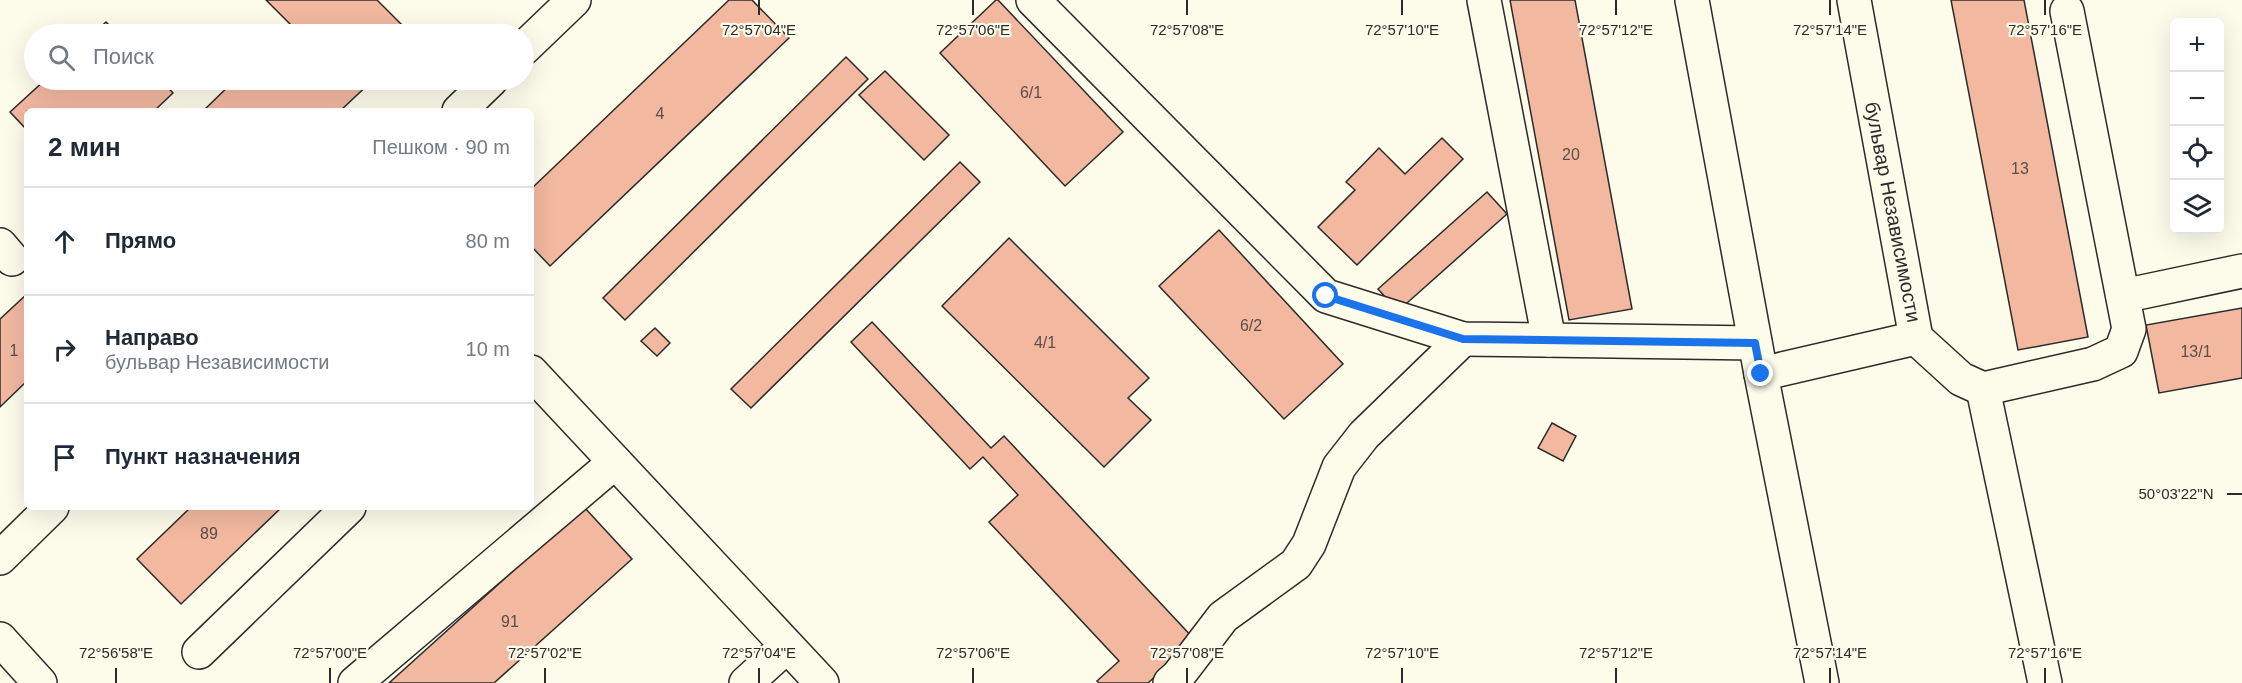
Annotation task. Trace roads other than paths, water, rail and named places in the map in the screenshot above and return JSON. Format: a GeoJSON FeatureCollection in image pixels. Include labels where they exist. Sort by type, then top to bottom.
{"type":"FeatureCollection","features":[{"type":"Feature","properties":{"kind":"street","name":"бульвар Независимости"},"geometry":{"type":"LineString","coordinates":[[1032,0],[1326,296],[1463,339],[1549,340],[1758,359],[1916,338],[1854,0]]}},
{"type":"Feature","properties":{"kind":"street"},"geometry":{"type":"LineString","coordinates":[[1484,0],[1549,340]]}},
{"type":"Feature","properties":{"kind":"street"},"geometry":{"type":"LineString","coordinates":[[1692,0],[1758,359],[1822,683]]}},
{"type":"Feature","properties":{"kind":"street"},"geometry":{"type":"LineString","coordinates":[[534,35],[556,6]]}},
{"type":"Feature","properties":{"kind":"street"},"geometry":{"type":"LineString","coordinates":[[1916,338],[1961,379],[1983,389],[2093,364],[2121,351],[2129,329],[2067,11]]}},
{"type":"Feature","properties":{"kind":"street"},"geometry":{"type":"LineString","coordinates":[[462,108],[481,90]]}},
{"type":"Feature","properties":{"kind":"street"},"geometry":{"type":"LineString","coordinates":[[2123,296],[2242,271]]}},
{"type":"Feature","properties":{"kind":"street"},"geometry":{"type":"LineString","coordinates":[[1170,683],[1223,618],[1296,564],[1309,544],[1338,467],[1364,435],[1463,339]]}},
{"type":"Feature","properties":{"kind":"street"},"geometry":{"type":"LineString","coordinates":[[534,375],[822,683]]}},
{"type":"Feature","properties":{"kind":"street"},"geometry":{"type":"LineString","coordinates":[[1983,389],[2045,683]]}},
{"type":"Feature","properties":{"kind":"street"},"geometry":{"type":"LineString","coordinates":[[355,683],[615,462]]}},
{"type":"Feature","properties":{"kind":"street"},"geometry":{"type":"LineString","coordinates":[[0,558],[49,510]]}},
{"type":"Feature","properties":{"kind":"street"},"geometry":{"type":"LineString","coordinates":[[199,652],[346,510]]}},
{"type":"Feature","properties":{"kind":"street"},"geometry":{"type":"LineString","coordinates":[[0,639],[40,683]]}},
{"type":"Feature","properties":{"kind":"street"},"geometry":{"type":"LineString","coordinates":[[746,683],[787,646]]}}]}
